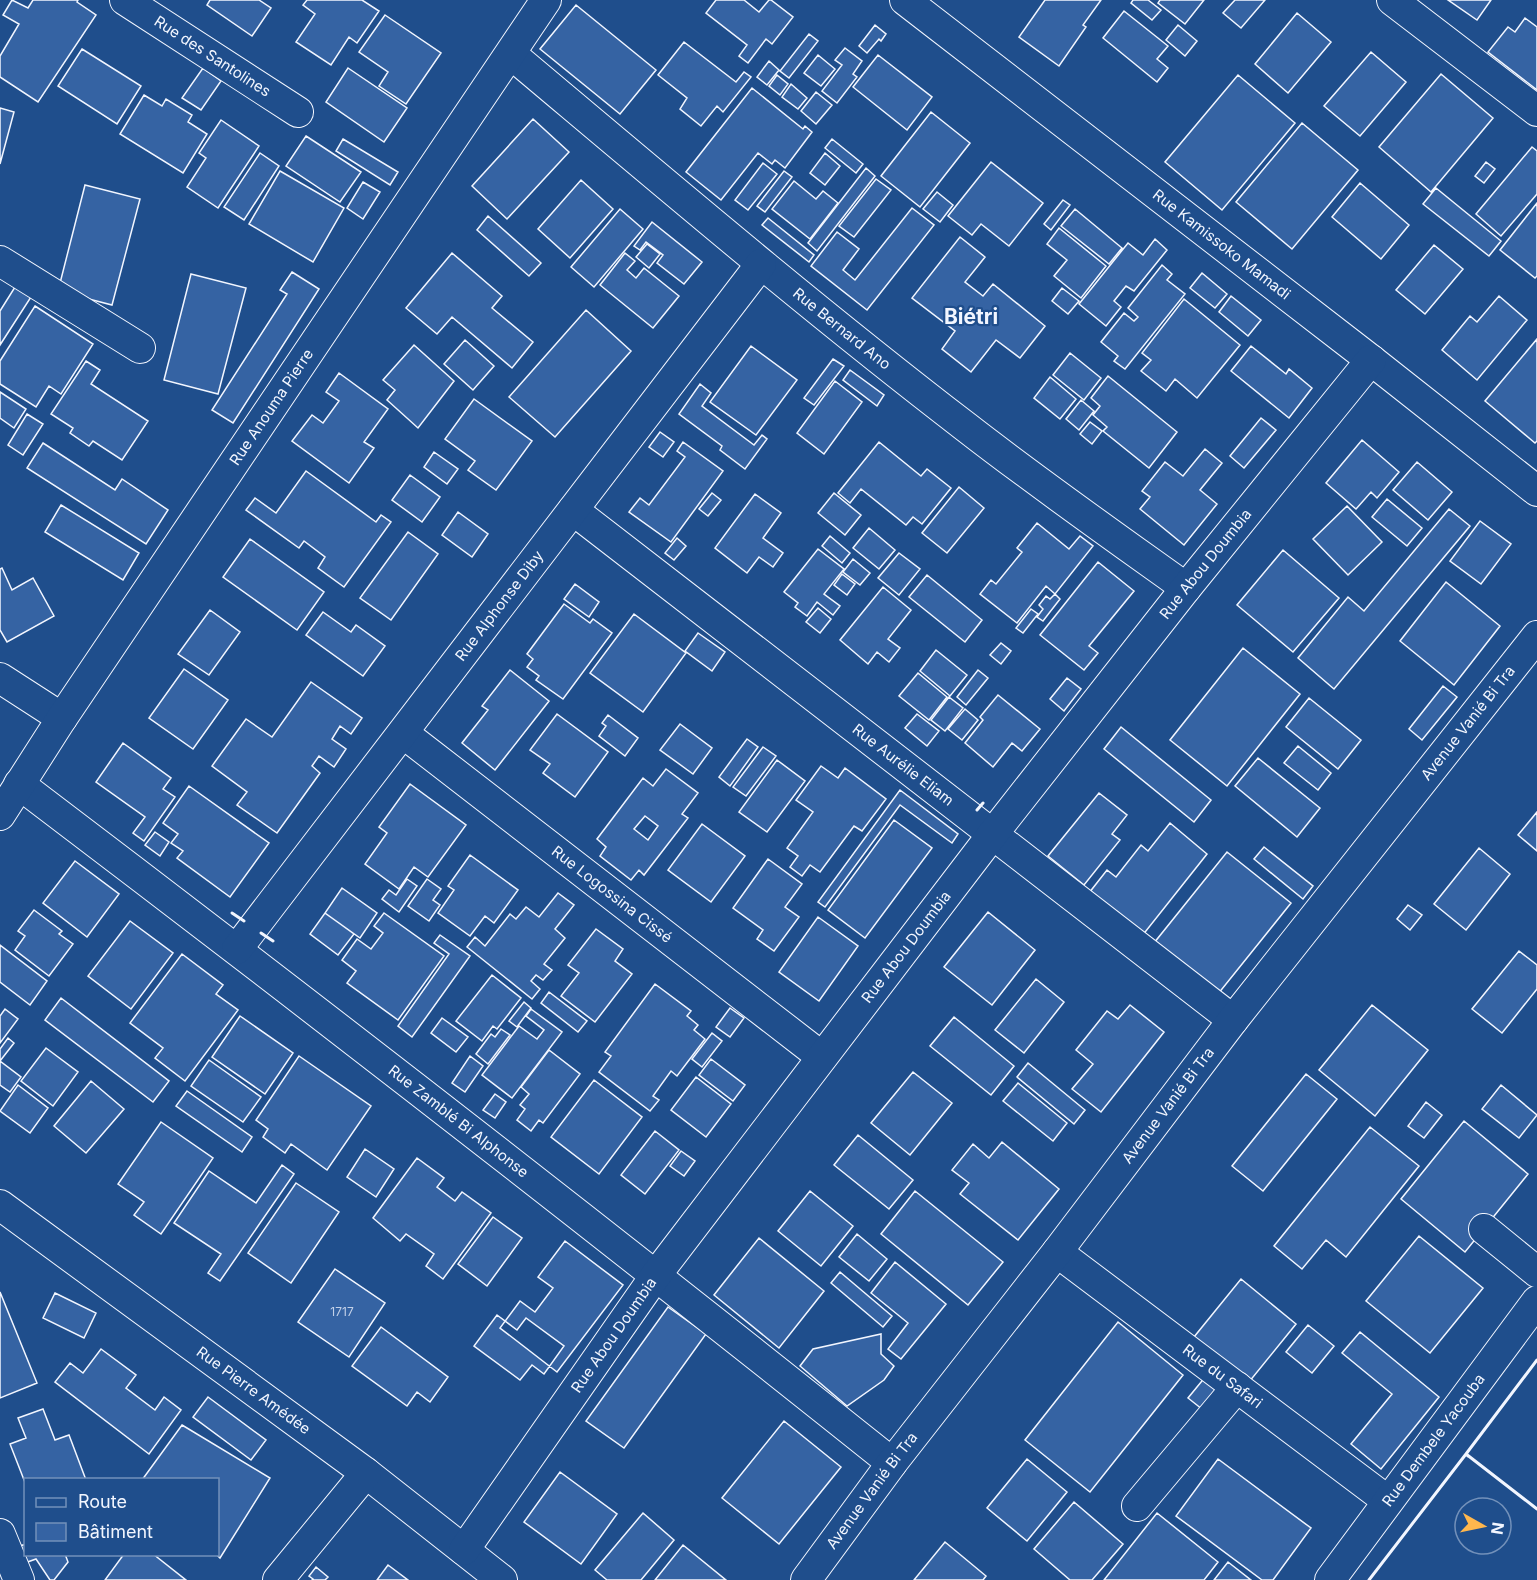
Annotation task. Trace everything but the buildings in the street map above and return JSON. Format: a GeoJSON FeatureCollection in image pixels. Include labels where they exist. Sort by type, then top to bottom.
{"type":"FeatureCollection","features":[{"type":"Feature","properties":{"kind":"street","name":"Rue des Santolines"},"geometry":{"type":"LineString","coordinates":[[125,0],[298,112]]}},
{"type":"Feature","properties":{"kind":"street","name":"Rue Anouma Pierre"},"geometry":{"type":"LineString","coordinates":[[0,815],[62,718],[546,0]]}},
{"type":"Feature","properties":{"kind":"street","name":"Rue Kamissoko Mamadi"},"geometry":{"type":"LineString","coordinates":[[904,0],[1537,491]]}},
{"type":"Feature","properties":{"kind":"street"},"geometry":{"type":"LineString","coordinates":[[1392,0],[1537,111]]}},
{"type":"Feature","properties":{"kind":"street","name":"Rue Bernard Ano"},"geometry":{"type":"LineString","coordinates":[[511,54],[762,264],[965,426],[1069,505],[1186,588]]}},
{"type":"Feature","properties":{"kind":"street"},"geometry":{"type":"LineString","coordinates":[[0,261],[140,348]]}},
{"type":"Feature","properties":{"kind":"street","name":"Rue Alphonse Diby"},"geometry":{"type":"LineString","coordinates":[[237,949],[762,264]]}},
{"type":"Feature","properties":{"kind":"street","name":"Rue Abou Doumbia"},"geometry":{"type":"LineString","coordinates":[[464,1550],[656,1275],[822,1057],[992,835],[1186,588],[1371,360]]}},
{"type":"Feature","properties":{"kind":"street","name":"Rue Aurélie Eliam"},"geometry":{"type":"LineString","coordinates":[[573,510],[1233,1020]]}},
{"type":"Feature","properties":{"kind":"street","name":"Avenue Vanié Bi Tra"},"geometry":{"type":"LineString","coordinates":[[806,1580],[892,1463],[1057,1252],[1233,1020],[1537,636]]}},
{"type":"Feature","properties":{"kind":"street"},"geometry":{"type":"LineString","coordinates":[[0,678],[62,718]]}},
{"type":"Feature","properties":{"kind":"street","name":"Rue Logossina Cissé"},"geometry":{"type":"LineString","coordinates":[[403,733],[822,1057]]}},
{"type":"Feature","properties":{"kind":"street","name":"Rue Zamblé Bi Alphonse"},"geometry":{"type":"LineString","coordinates":[[19,784],[237,949],[656,1275],[892,1463]]}},
{"type":"Feature","properties":{"kind":"street","name":"Rue Pierre Amédée"},"geometry":{"type":"LineString","coordinates":[[0,1205],[366,1473],[502,1580]]}},
{"type":"Feature","properties":{"kind":"street"},"geometry":{"type":"LineString","coordinates":[[1484,1228],[1537,1272]]}},
{"type":"Feature","properties":{"kind":"street","name":"Rue du Safari"},"geometry":{"type":"LineString","coordinates":[[1057,1252],[1388,1501]]}},
{"type":"Feature","properties":{"kind":"street","name":"Rue Dembele Yacouba"},"geometry":{"type":"LineString","coordinates":[[1330,1580],[1537,1301]]}},
{"type":"Feature","properties":{"kind":"street"},"geometry":{"type":"LineString","coordinates":[[1137,1506],[1237,1387]]}},
{"type":"Feature","properties":{"kind":"street"},"geometry":{"type":"LineString","coordinates":[[278,1580],[366,1473]]}},
{"type":"Feature","properties":{"kind":"street"},"geometry":{"type":"LineString","coordinates":[[0,1534],[19,1580]]}},
{"type":"Feature","properties":{"kind":"wall"},"geometry":{"type":"LineString","coordinates":[[977,810],[983,803]]}},
{"type":"Feature","properties":{"kind":"wall"},"geometry":{"type":"LineString","coordinates":[[232,913],[244,921]]}},
{"type":"Feature","properties":{"kind":"wall"},"geometry":{"type":"LineString","coordinates":[[261,933],[273,941]]}},
{"type":"Feature","properties":{"kind":"wall"},"geometry":{"type":"LineString","coordinates":[[1468,1456],[1466,1454],[1537,1360]]}},
{"type":"Feature","properties":{"kind":"wall"},"geometry":{"type":"LineString","coordinates":[[1369,1580],[1466,1454],[1537,1509]]}},
{"type":"Feature","properties":{"kind":"district","name":"Biétri"},"geometry":{"type":"Point","coordinates":[971,317]}}]}
